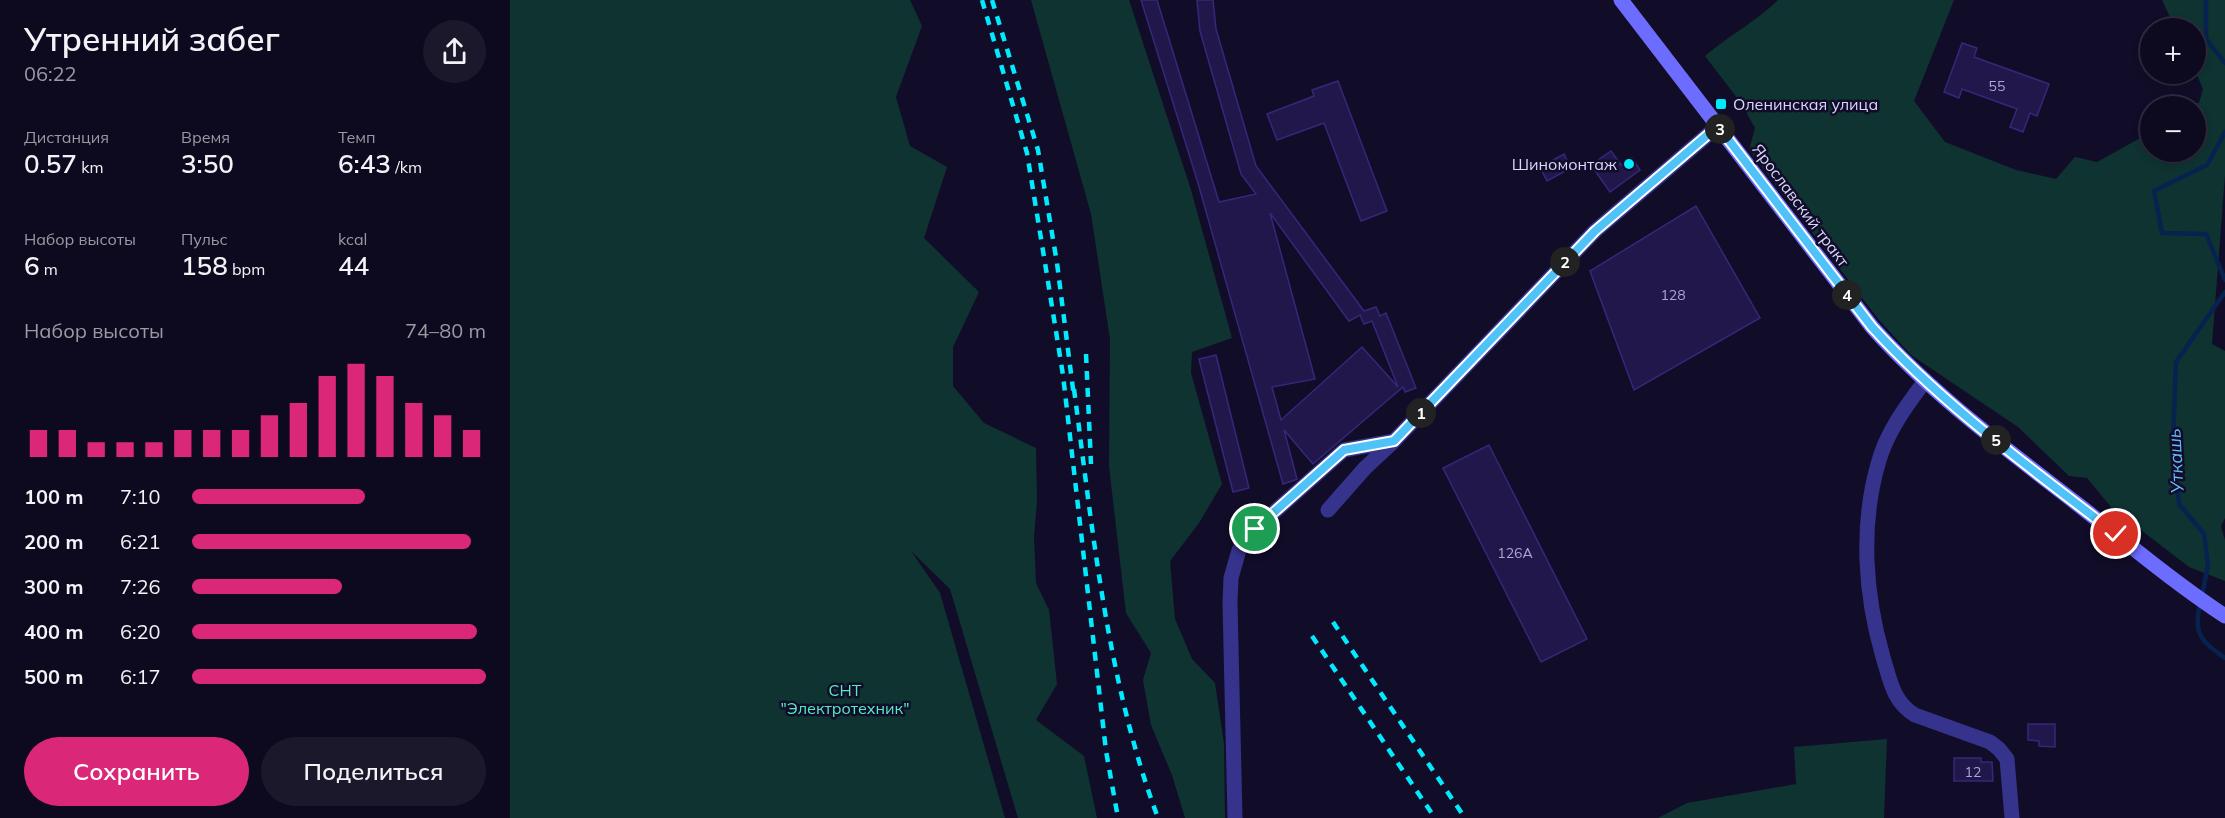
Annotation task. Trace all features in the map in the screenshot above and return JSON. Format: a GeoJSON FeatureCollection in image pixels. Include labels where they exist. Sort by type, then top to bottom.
{"type":"FeatureCollection","features":[{"type":"Feature","properties":{"kind":"street","name":"Ярославский тракт"},"geometry":{"type":"LineString","coordinates":[[1621,0],[1872,327],[1925,381],[2020,459],[2164,572],[2221,613]]}},
{"type":"Feature","properties":{"kind":"street"},"geometry":{"type":"LineString","coordinates":[[1328,510],[1365,468],[1394,441],[1595,231],[1718,126]]}},
{"type":"Feature","properties":{"kind":"street"},"geometry":{"type":"LineString","coordinates":[[1925,381],[1890,433],[1878,462],[1873,485],[1867,542],[1872,616],[1889,677],[1896,697],[1904,708],[1915,715],[1990,742],[2007,759],[2012,818]]}},
{"type":"Feature","properties":{"kind":"street"},"geometry":{"type":"LineString","coordinates":[[1235,818],[1230,603],[1231,578],[1239,550],[1255,529],[1344,450],[1394,441]]}},
{"type":"Feature","properties":{"kind":"green space","name":"СНТ \"Электротехник\""},"geometry":{"type":"Polygon","coordinates":[[[510,0],[910,0],[922,26],[896,97],[910,146],[947,167],[924,238],[979,292],[953,347],[953,386],[984,423],[1036,448],[1037,501],[1034,537],[1036,583],[1049,610],[1057,684],[1036,720],[1084,756],[1097,818],[1018,818],[950,589],[911,551],[940,593],[1005,818],[510,818],[510,0]]]}},
{"type":"Feature","properties":{"kind":"green space"},"geometry":{"type":"Polygon","coordinates":[[[1031,0],[1129,0],[1191,190],[1232,338],[1192,352],[1191,373],[1222,484],[1199,523],[1170,561],[1175,619],[1192,659],[1215,683],[1224,744],[1225,818],[1185,818],[1172,775],[1151,725],[1143,680],[1151,653],[1126,613],[1109,466],[1110,339],[1091,214],[1031,0]]]}},
{"type":"Feature","properties":{"kind":"green space"},"geometry":{"type":"Polygon","coordinates":[[[1778,0],[1954,0],[1914,101],[1945,142],[2016,170],[2056,179],[2075,157],[2097,162],[2140,138],[2140,162],[2206,162],[2206,96],[2201,96],[2203,89],[2201,84],[2206,84],[2206,18],[2170,18],[2162,0],[2225,0],[2225,175],[2212,344],[2225,351],[2225,518],[2221,526],[2225,540],[2225,581],[2189,567],[2111,507],[2087,478],[2069,476],[2018,427],[1911,355],[1879,320],[1749,150],[1755,128],[1741,103],[1705,56],[1778,0]]]}},
{"type":"Feature","properties":{"kind":"green space"},"geometry":{"type":"Polygon","coordinates":[[[1887,739],[1884,818],[1658,818],[1687,803],[1796,784],[1794,747],[1887,739]]]}},
{"type":"Feature","properties":{"kind":"building"},"geometry":{"type":"Polygon","coordinates":[[[1141,0],[1157,0],[1219,202],[1256,194],[1241,174],[1200,31],[1197,0],[1213,0],[1216,29],[1256,166],[1364,311],[1376,307],[1380,316],[1386,313],[1416,388],[1405,392],[1403,387],[1313,464],[1284,430],[1297,479],[1283,484],[1198,183],[1141,0]],[[1270,213],[1315,379],[1272,387],[1281,420],[1362,347],[1398,387],[1372,321],[1364,324],[1360,315],[1349,321],[1270,213]]]}},
{"type":"Feature","properties":{"kind":"building"},"geometry":{"type":"Polygon","coordinates":[[[1962,43],[1977,48],[1974,57],[2049,84],[2037,116],[2030,113],[2023,132],[2010,127],[2017,109],[1962,89],[1959,98],[1944,92],[1962,43]]]}},
{"type":"Feature","properties":{"kind":"building"},"geometry":{"type":"Polygon","coordinates":[[[1338,81],[1387,211],[1361,221],[1324,123],[1277,140],[1267,114],[1314,96],[1312,90],[1338,81]]]}},
{"type":"Feature","properties":{"kind":"building"},"geometry":{"type":"Polygon","coordinates":[[[1611,151],[1621,165],[1632,158],[1640,170],[1610,192],[1591,165],[1611,151]]]}},
{"type":"Feature","properties":{"kind":"building"},"geometry":{"type":"Polygon","coordinates":[[[1564,154],[1571,168],[1547,181],[1540,167],[1564,154]]]}},
{"type":"Feature","properties":{"kind":"building"},"geometry":{"type":"Polygon","coordinates":[[[1696,206],[1760,318],[1634,390],[1590,271],[1696,206]]]}},
{"type":"Feature","properties":{"kind":"building"},"geometry":{"type":"Polygon","coordinates":[[[1216,355],[1249,488],[1233,492],[1199,359],[1216,355]]]}},
{"type":"Feature","properties":{"kind":"building"},"geometry":{"type":"Polygon","coordinates":[[[1489,445],[1587,639],[1541,662],[1443,468],[1489,445]]]}},
{"type":"Feature","properties":{"kind":"building"},"geometry":{"type":"Polygon","coordinates":[[[2028,724],[2055,724],[2055,747],[2039,746],[2039,741],[2028,740],[2028,724]]]}},
{"type":"Feature","properties":{"kind":"building"},"geometry":{"type":"Polygon","coordinates":[[[1954,758],[1981,758],[1981,762],[1992,762],[1993,781],[1954,781],[1954,758]]]}},
{"type":"Feature","properties":{"kind":"waterway","name":"Уткашь"},"geometry":{"type":"LineString","coordinates":[[2206,0],[2206,39],[2225,63]]}},
{"type":"Feature","properties":{"kind":"waterway","name":"Уткашь"},"geometry":{"type":"LineString","coordinates":[[2225,132],[2207,165],[2154,191],[2162,233],[2206,234],[2225,280]]}},
{"type":"Feature","properties":{"kind":"waterway","name":"Уткашь"},"geometry":{"type":"LineString","coordinates":[[2202,596],[2208,565],[2204,534],[2179,504],[2173,439],[2176,362],[2225,292]]}},
{"type":"Feature","properties":{"kind":"waterway","name":"Уткашь"},"geometry":{"type":"LineString","coordinates":[[2200,604],[2198,623],[2201,636],[2210,647],[2225,658]]}},
{"type":"Feature","properties":{"kind":"railway"},"geometry":{"type":"LineString","coordinates":[[982,0],[1027,153],[1063,375],[1106,751],[1118,818]]}},
{"type":"Feature","properties":{"kind":"railway"},"geometry":{"type":"LineString","coordinates":[[992,0],[1038,150],[1057,263],[1074,397]]}},
{"type":"Feature","properties":{"kind":"railway"},"geometry":{"type":"LineString","coordinates":[[1086,354],[1091,464]]}},
{"type":"Feature","properties":{"kind":"railway"},"geometry":{"type":"LineString","coordinates":[[1074,389],[1095,552],[1114,660],[1126,713],[1158,818]]}},
{"type":"Feature","properties":{"kind":"railway"},"geometry":{"type":"LineString","coordinates":[[1333,622],[1465,818]]}},
{"type":"Feature","properties":{"kind":"railway"},"geometry":{"type":"LineString","coordinates":[[1312,636],[1435,818]]}},
{"type":"Feature","properties":{"kind":"place","name":"Оленинская улица"},"geometry":{"type":"Point","coordinates":[1721,104]}},
{"type":"Feature","properties":{"kind":"place","name":"Шиномонтаж"},"geometry":{"type":"Point","coordinates":[1629,164]}},
{"type":"Feature","properties":{"kind":"route"},"geometry":{"type":"LineString","coordinates":[[1255,529],[1344,450],[1394,441],[1595,231],[1718,126],[1872,327],[1900,358],[2020,459],[2116,534]]}}]}
